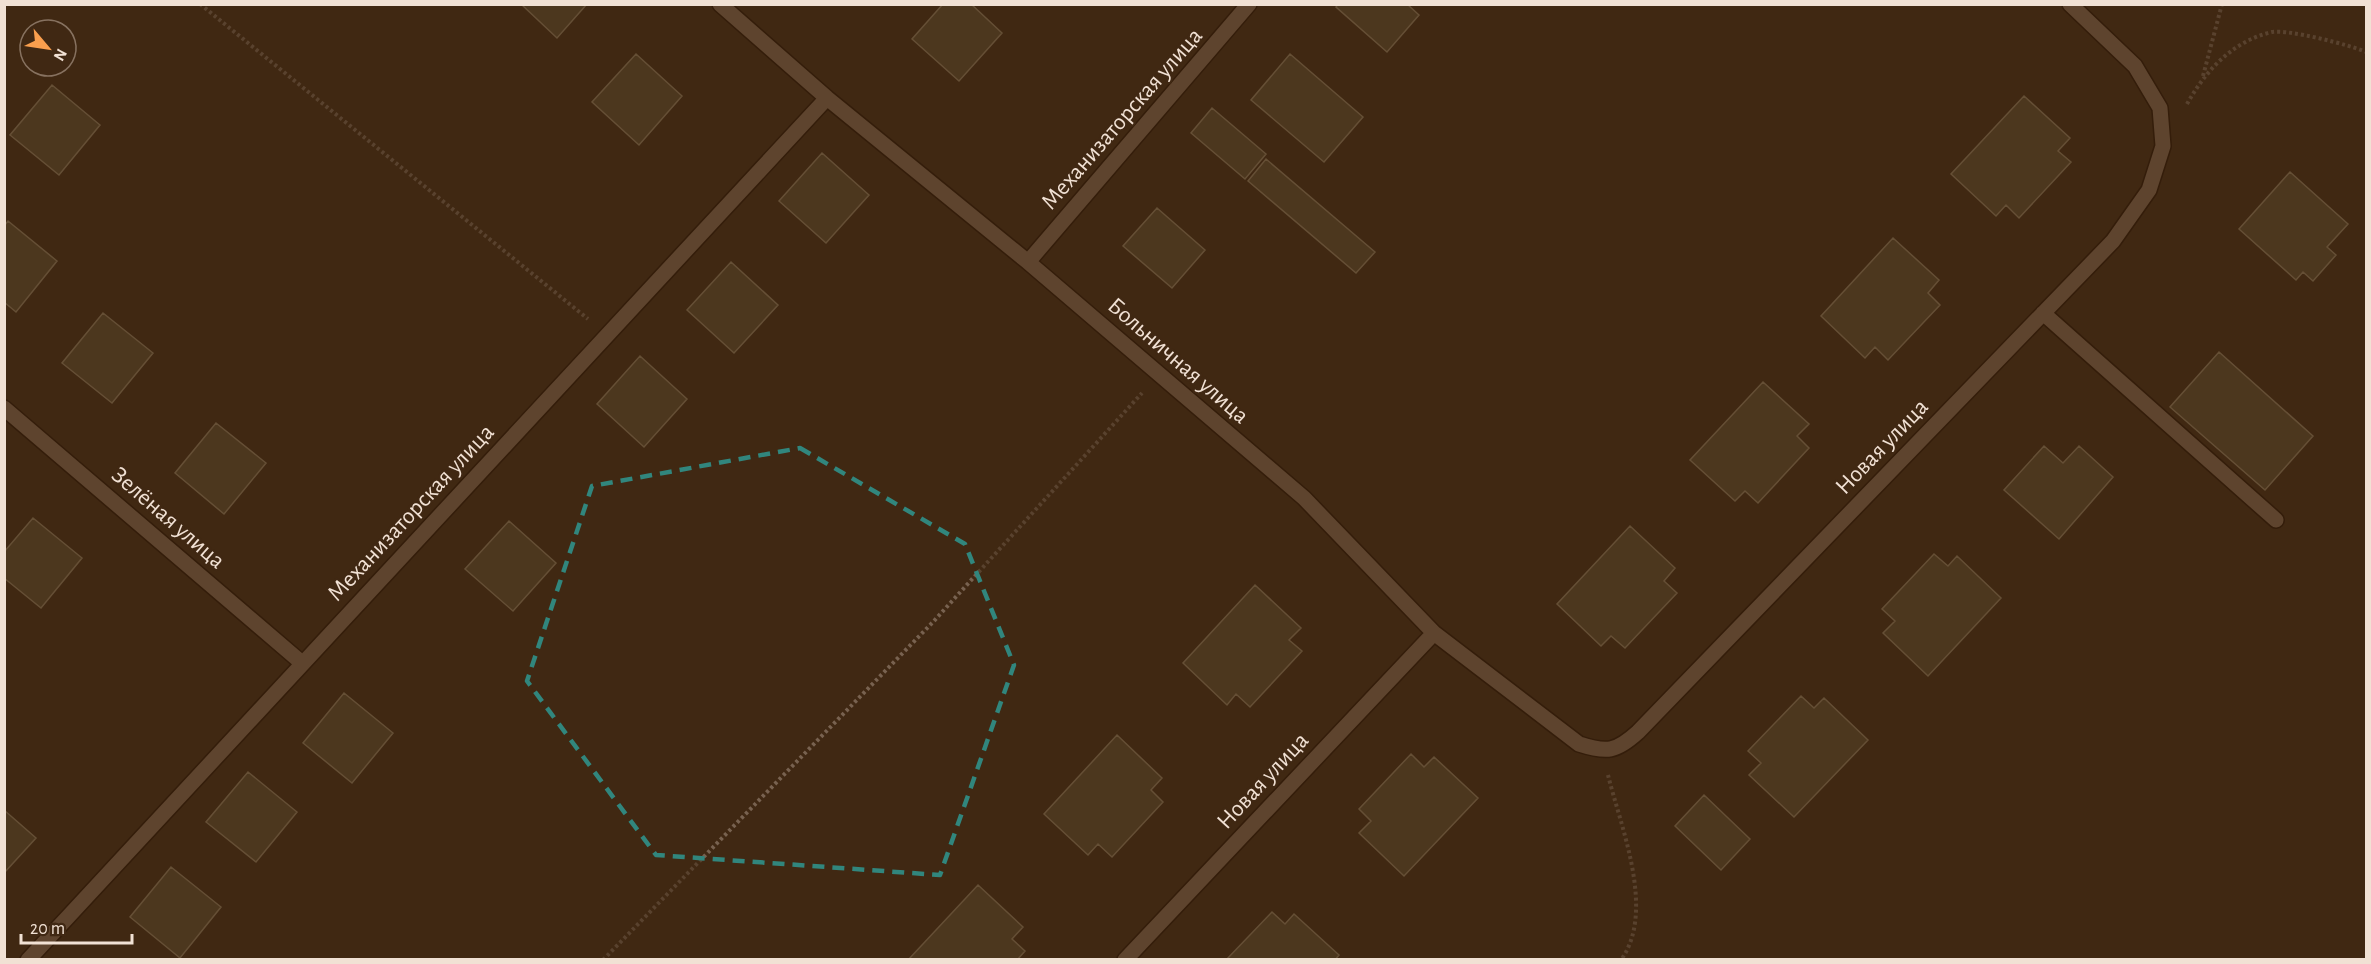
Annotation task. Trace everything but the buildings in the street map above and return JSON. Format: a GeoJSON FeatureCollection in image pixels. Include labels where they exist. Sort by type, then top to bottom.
{"type":"FeatureCollection","features":[{"type":"Feature","properties":{"kind":"street","name":"Больничная улица"},"geometry":{"type":"LineString","coordinates":[[720,4],[827,98],[1028,262],[1304,498],[1434,633],[1579,744],[1603,752]]}},
{"type":"Feature","properties":{"kind":"street","name":"Механизаторская улица"},"geometry":{"type":"LineString","coordinates":[[1028,262],[1249,4]]}},
{"type":"Feature","properties":{"kind":"street","name":"Новая улица"},"geometry":{"type":"LineString","coordinates":[[1603,752],[1624,745],[1638,732],[2113,241],[2149,190],[2163,146],[2160,108],[2135,66],[2070,4]]}},
{"type":"Feature","properties":{"kind":"street","name":"Механизаторская улица"},"geometry":{"type":"LineString","coordinates":[[28,960],[827,98]]}},
{"type":"Feature","properties":{"kind":"street"},"geometry":{"type":"LineString","coordinates":[[2043,313],[2276,520]]}},
{"type":"Feature","properties":{"kind":"street","name":"Зелёная улица"},"geometry":{"type":"LineString","coordinates":[[4,408],[302,663]]}},
{"type":"Feature","properties":{"kind":"street","name":"Новая улица"},"geometry":{"type":"LineString","coordinates":[[1125,960],[1434,633]]}},
{"type":"Feature","properties":{"kind":"path"},"geometry":{"type":"LineString","coordinates":[[200,4],[607,334]]}},
{"type":"Feature","properties":{"kind":"path"},"geometry":{"type":"LineString","coordinates":[[2186,107],[2202,77],[2222,4]]}},
{"type":"Feature","properties":{"kind":"path"},"geometry":{"type":"LineString","coordinates":[[2202,77],[2230,50],[2274,32],[2347,44],[2367,52]]}},
{"type":"Feature","properties":{"kind":"path"},"geometry":{"type":"LineString","coordinates":[[603,960],[933,622],[1159,374]]}},
{"type":"Feature","properties":{"kind":"path"},"geometry":{"type":"LineString","coordinates":[[1603,752],[1637,892],[1635,925],[1621,960]]}},
{"type":"Feature","properties":{"kind":"highlighted area"},"geometry":{"type":"Polygon","coordinates":[[[800,448],[965,544],[1014,665],[940,875],[656,855],[527,681],[592,486],[800,448]]]}}]}
